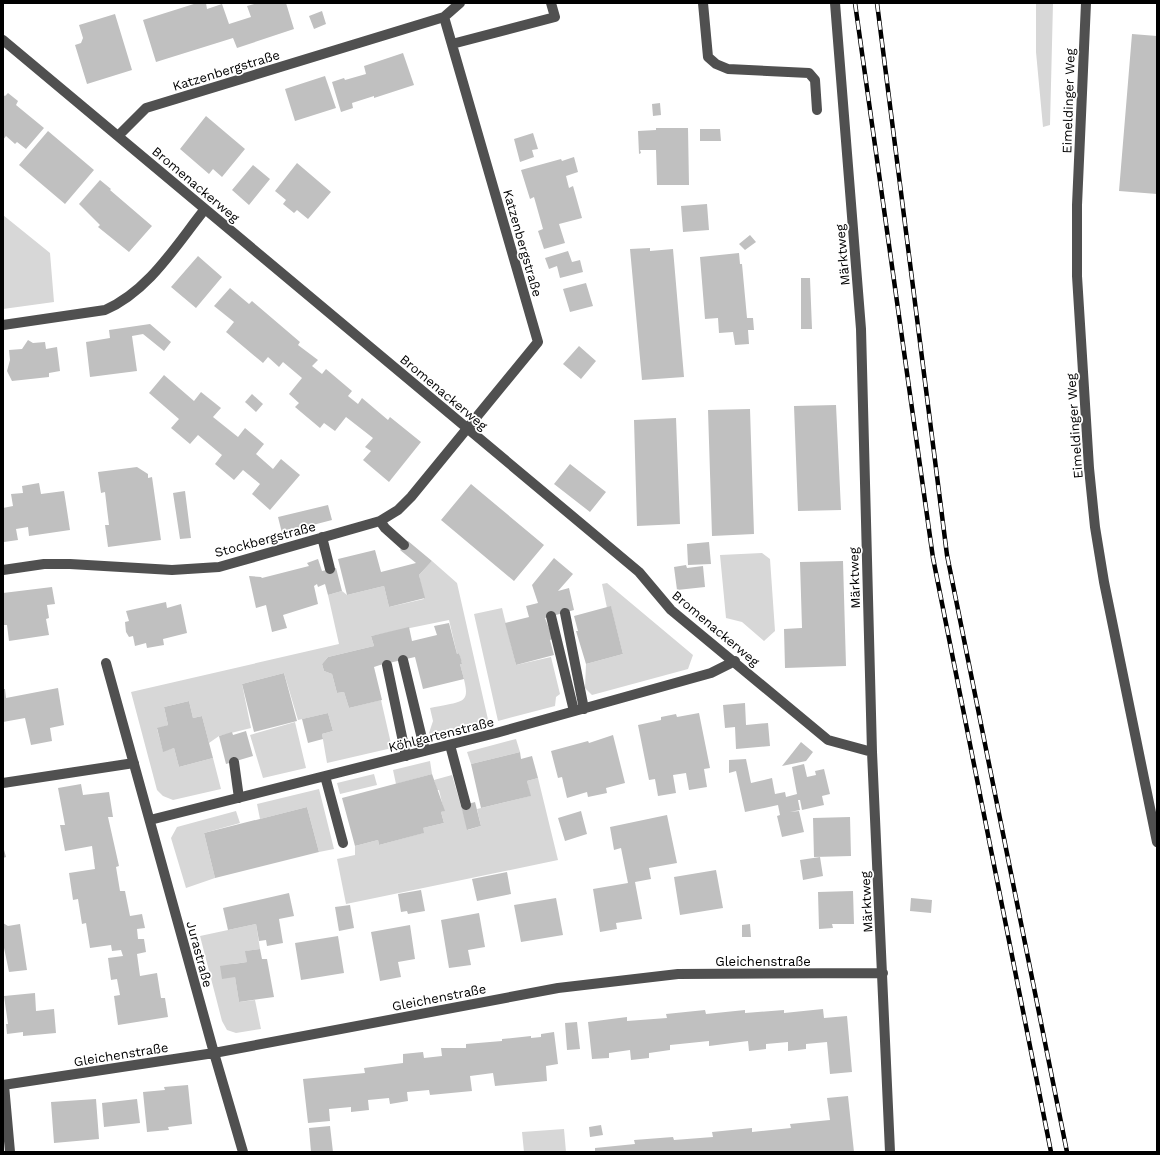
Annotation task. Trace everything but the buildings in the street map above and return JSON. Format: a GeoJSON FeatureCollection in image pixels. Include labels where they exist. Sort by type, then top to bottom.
{"type":"FeatureCollection","features":[{"type":"Feature","properties":{"kind":"street","name":"Katzenbergstraße"},"geometry":{"type":"LineString","coordinates":[[118,136],[146,108],[444,17],[460,3]]}},
{"type":"Feature","properties":{"kind":"street"},"geometry":{"type":"LineString","coordinates":[[452,44],[555,17],[551,3]]}},
{"type":"Feature","properties":{"kind":"street"},"geometry":{"type":"LineString","coordinates":[[703,3],[708,57],[728,69],[800,72],[811,74],[815,80],[817,110]]}},
{"type":"Feature","properties":{"kind":"street","name":"Märktweg"},"geometry":{"type":"LineString","coordinates":[[835,3],[861,329],[872,752],[890,1152]]}},
{"type":"Feature","properties":{"kind":"street","name":"Eimeldinger Weg"},"geometry":{"type":"LineString","coordinates":[[1086,3],[1078,198],[1077,276],[1089,468],[1095,527],[1104,582],[1157,842]]}},
{"type":"Feature","properties":{"kind":"street","name":"Katzenbergstraße"},"geometry":{"type":"LineString","coordinates":[[444,17],[538,342],[468,429]]}},
{"type":"Feature","properties":{"kind":"street","name":"Bromenackerweg"},"geometry":{"type":"LineString","coordinates":[[3,40],[639,572],[670,610],[734,661],[828,740],[872,752]]}},
{"type":"Feature","properties":{"kind":"street"},"geometry":{"type":"LineString","coordinates":[[3,325],[105,310],[120,304],[145,284],[205,209]]}},
{"type":"Feature","properties":{"kind":"street","name":"Stockbergstraße"},"geometry":{"type":"LineString","coordinates":[[3,570],[44,564],[70,564],[172,570],[219,567],[380,521],[398,510],[468,429]]}},
{"type":"Feature","properties":{"kind":"street"},"geometry":{"type":"LineString","coordinates":[[380,521],[385,528],[404,545]]}},
{"type":"Feature","properties":{"kind":"street"},"geometry":{"type":"LineString","coordinates":[[322,537],[330,569]]}},
{"type":"Feature","properties":{"kind":"street"},"geometry":{"type":"LineString","coordinates":[[565,613],[579,710]]}},
{"type":"Feature","properties":{"kind":"street"},"geometry":{"type":"LineString","coordinates":[[551,616],[579,710]]}},
{"type":"Feature","properties":{"kind":"street"},"geometry":{"type":"LineString","coordinates":[[403,660],[425,751]]}},
{"type":"Feature","properties":{"kind":"street","name":"Köhlgartenstraße"},"geometry":{"type":"LineString","coordinates":[[150,820],[450,745],[579,710],[711,673],[734,661]]}},
{"type":"Feature","properties":{"kind":"street","name":"Jurastraße"},"geometry":{"type":"LineString","coordinates":[[106,662],[214,1053],[243,1152]]}},
{"type":"Feature","properties":{"kind":"street"},"geometry":{"type":"LineString","coordinates":[[387,665],[406,756]]}},
{"type":"Feature","properties":{"kind":"street"},"geometry":{"type":"LineString","coordinates":[[450,745],[466,805]]}},
{"type":"Feature","properties":{"kind":"street"},"geometry":{"type":"LineString","coordinates":[[234,762],[239,798]]}},
{"type":"Feature","properties":{"kind":"street"},"geometry":{"type":"LineString","coordinates":[[3,783],[134,763]]}},
{"type":"Feature","properties":{"kind":"street"},"geometry":{"type":"LineString","coordinates":[[325,776],[342,843]]}},
{"type":"Feature","properties":{"kind":"street","name":"Gleichenstraße"},"geometry":{"type":"LineString","coordinates":[[10,1152],[3,1085],[214,1053],[565,987],[678,974],[883,973]]}},
{"type":"Feature","properties":{"kind":"shaded area"},"geometry":{"type":"Polygon","coordinates":[[[1036,3],[1053,3],[1050,125],[1043,127],[1036,52],[1036,3]]]}},
{"type":"Feature","properties":{"kind":"shaded area"},"geometry":{"type":"Polygon","coordinates":[[[3,215],[50,253],[54,302],[3,309],[3,215]]]}},
{"type":"Feature","properties":{"kind":"shaded area"},"geometry":{"type":"Polygon","coordinates":[[[762,553],[770,559],[775,631],[764,641],[742,622],[726,618],[720,555],[762,553]]]}},
{"type":"Feature","properties":{"kind":"shaded area"},"geometry":{"type":"Polygon","coordinates":[[[432,561],[457,583],[489,724],[430,739],[429,733],[433,721],[430,708],[453,704],[464,698],[466,694],[466,687],[460,664],[462,664],[459,653],[457,654],[449,620],[371,636],[374,646],[328,657],[322,664],[324,671],[332,674],[337,693],[344,692],[349,708],[381,700],[392,748],[327,763],[322,734],[333,731],[328,713],[298,720],[284,673],[242,684],[251,728],[219,736],[209,743],[202,716],[193,718],[189,701],[164,707],[168,725],[157,729],[163,751],[174,748],[179,767],[213,758],[221,789],[173,800],[163,796],[157,790],[131,692],[339,644],[328,595],[342,591],[347,595],[384,586],[389,607],[424,599],[419,575],[432,561]]]}},
{"type":"Feature","properties":{"kind":"shaded area"},"geometry":{"type":"Polygon","coordinates":[[[607,583],[693,655],[688,669],[592,695],[585,688],[586,664],[623,654],[611,607],[607,608],[602,584],[607,583]]]}},
{"type":"Feature","properties":{"kind":"shaded area"},"geometry":{"type":"Polygon","coordinates":[[[502,608],[516,665],[551,657],[560,694],[556,697],[555,706],[498,721],[474,614],[502,608]]]}},
{"type":"Feature","properties":{"kind":"shaded area"},"geometry":{"type":"Polygon","coordinates":[[[295,722],[306,768],[263,778],[250,735],[295,722]]]}},
{"type":"Feature","properties":{"kind":"shaded area"},"geometry":{"type":"Polygon","coordinates":[[[516,739],[520,752],[471,764],[467,752],[516,739]]]}},
{"type":"Feature","properties":{"kind":"shaded area"},"geometry":{"type":"Polygon","coordinates":[[[430,761],[432,774],[396,784],[393,770],[430,761]]]}},
{"type":"Feature","properties":{"kind":"shaded area"},"geometry":{"type":"Polygon","coordinates":[[[374,774],[377,785],[340,794],[337,783],[374,774]]]}},
{"type":"Feature","properties":{"kind":"shaded area"},"geometry":{"type":"Polygon","coordinates":[[[452,775],[468,830],[481,826],[477,809],[530,796],[527,781],[538,778],[558,860],[346,904],[337,859],[355,855],[355,846],[378,840],[379,845],[423,833],[423,828],[444,823],[441,812],[444,811],[439,790],[437,790],[434,780],[452,775]]]}},
{"type":"Feature","properties":{"kind":"shaded area"},"geometry":{"type":"Polygon","coordinates":[[[319,789],[334,849],[319,852],[307,807],[260,819],[257,804],[319,789]]]}},
{"type":"Feature","properties":{"kind":"shaded area"},"geometry":{"type":"Polygon","coordinates":[[[236,811],[240,823],[204,833],[215,878],[186,888],[171,838],[177,827],[236,811]]]}},
{"type":"Feature","properties":{"kind":"shaded area"},"geometry":{"type":"Polygon","coordinates":[[[256,924],[260,949],[246,951],[247,962],[233,964],[239,1002],[255,1000],[261,1029],[236,1033],[227,1030],[222,1021],[200,936],[256,924]]]}},
{"type":"Feature","properties":{"kind":"shaded area"},"geometry":{"type":"Polygon","coordinates":[[[564,1129],[566,1152],[524,1152],[522,1132],[564,1129]]]}},
{"type":"Feature","properties":{"kind":"railway"},"geometry":{"type":"LineString","coordinates":[[855,3],[933,558],[1051,1152]]}},
{"type":"Feature","properties":{"kind":"railway"},"geometry":{"type":"LineString","coordinates":[[877,3],[947,555],[1067,1152]]}}]}
